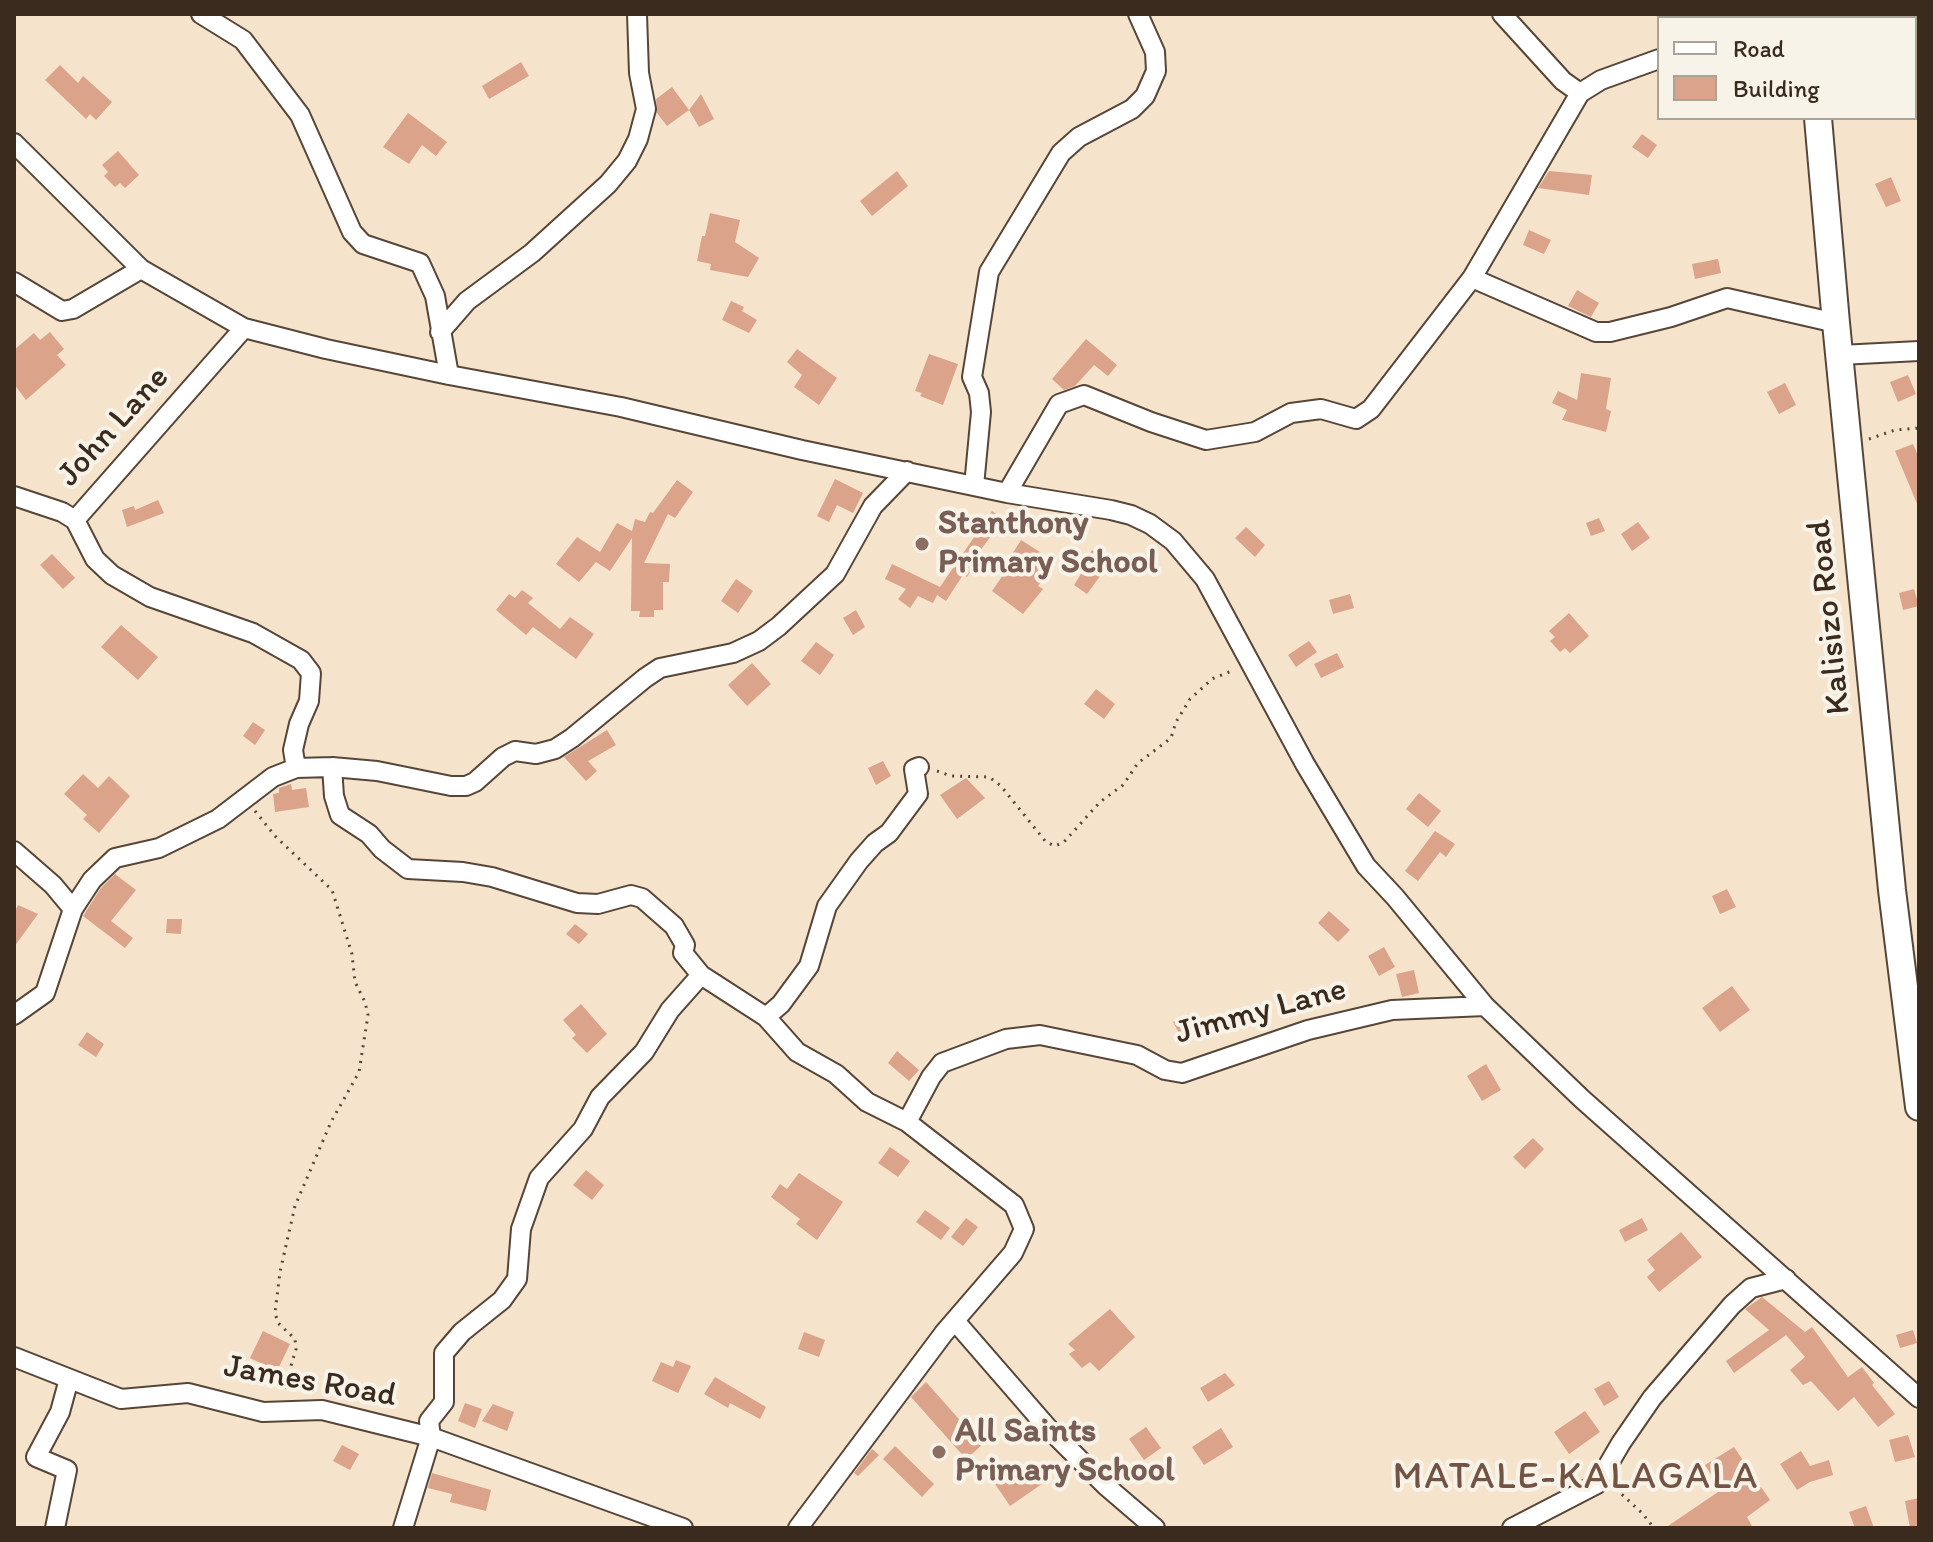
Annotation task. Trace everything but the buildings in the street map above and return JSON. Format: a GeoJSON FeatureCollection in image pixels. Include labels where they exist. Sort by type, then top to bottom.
{"type":"FeatureCollection","features":[{"type":"Feature","properties":{"kind":"street"},"geometry":{"type":"LineString","coordinates":[[201,14],[243,40],[300,115],[352,232],[363,244],[420,263],[435,296],[449,375]]}},
{"type":"Feature","properties":{"kind":"street"},"geometry":{"type":"LineString","coordinates":[[440,332],[467,301],[532,253],[608,184],[627,161],[638,139],[646,109],[639,73],[637,14]]}},
{"type":"Feature","properties":{"kind":"street"},"geometry":{"type":"LineString","coordinates":[[974,486],[981,412],[979,393],[972,377],[989,272],[1061,153],[1079,137],[1132,109],[1145,96],[1156,71],[1155,52],[1138,14]]}},
{"type":"Feature","properties":{"kind":"street"},"geometry":{"type":"LineString","coordinates":[[1502,14],[1563,81],[1580,93]]}},
{"type":"Feature","properties":{"kind":"street"},"geometry":{"type":"LineString","coordinates":[[1007,493],[1059,404],[1084,395],[1206,440],[1255,432],[1291,413],[1321,409],[1356,419],[1371,409],[1472,278],[1580,93],[1601,80],[1657,60]]}},
{"type":"Feature","properties":{"kind":"street","name":"Kalisizo Road"},"geometry":{"type":"LineString","coordinates":[[1818,120],[1892,890],[1919,1107]]}},
{"type":"Feature","properties":{"kind":"street"},"geometry":{"type":"LineString","coordinates":[[14,143],[141,269],[244,328],[449,375],[621,407],[802,450],[1007,493],[1111,510],[1150,524],[1173,541],[1205,579],[1249,664],[1366,866],[1485,1006],[1582,1099],[1919,1398]]}},
{"type":"Feature","properties":{"kind":"street"},"geometry":{"type":"LineString","coordinates":[[14,282],[62,311],[73,309],[141,269]]}},
{"type":"Feature","properties":{"kind":"street"},"geometry":{"type":"LineString","coordinates":[[1472,278],[1596,332],[1610,332],[1671,317],[1727,298],[1836,323]]}},
{"type":"Feature","properties":{"kind":"street","name":"John Lane"},"geometry":{"type":"LineString","coordinates":[[14,496],[62,512],[75,520],[244,328]]}},
{"type":"Feature","properties":{"kind":"street"},"geometry":{"type":"LineString","coordinates":[[1840,355],[1919,351]]}},
{"type":"Feature","properties":{"kind":"street"},"geometry":{"type":"LineString","coordinates":[[14,1015],[45,993],[73,909],[92,880],[115,858],[159,848],[218,819],[273,777],[296,768],[377,771],[451,786],[466,786],[515,751],[536,754],[555,749],[660,668],[733,653],[759,641],[779,626],[835,574],[873,506],[907,471]]}},
{"type":"Feature","properties":{"kind":"street"},"geometry":{"type":"LineString","coordinates":[[75,520],[95,559],[112,575],[150,597],[253,633],[301,660],[311,673],[309,701],[293,750],[296,768]]}},
{"type":"Feature","properties":{"kind":"street"},"geometry":{"type":"LineString","coordinates":[[332,767],[334,796],[340,815],[369,834],[382,849],[408,869],[492,877],[577,903],[598,904],[631,895],[642,898],[674,926],[685,945],[683,953],[701,975],[766,1017],[797,1052],[836,1074],[867,1102],[907,1122],[1014,1205],[1024,1229],[1013,1253],[968,1303],[798,1528]]}},
{"type":"Feature","properties":{"kind":"street"},"geometry":{"type":"LineString","coordinates":[[766,1017],[788,996],[809,966],[827,906],[845,878],[918,794],[914,769],[919,767]]}},
{"type":"Feature","properties":{"kind":"street"},"geometry":{"type":"LineString","coordinates":[[14,851],[53,885],[73,909]]}},
{"type":"Feature","properties":{"kind":"street"},"geometry":{"type":"LineString","coordinates":[[403,1528],[431,1437],[429,1421],[444,1402],[444,1353],[462,1332],[511,1290],[519,1268],[521,1229],[539,1178],[583,1129],[600,1097],[644,1052],[670,1010],[701,975]]}},
{"type":"Feature","properties":{"kind":"street","name":"Jimmy Lane"},"geometry":{"type":"LineString","coordinates":[[907,1122],[942,1063],[1006,1039],[1040,1035],[1137,1055],[1165,1070],[1182,1073],[1308,1030],[1392,1010],[1485,1006]]}},
{"type":"Feature","properties":{"kind":"street"},"geometry":{"type":"LineString","coordinates":[[1512,1528],[1597,1484],[1652,1398],[1732,1305],[1751,1288],[1786,1279]]}},
{"type":"Feature","properties":{"kind":"street"},"geometry":{"type":"LineString","coordinates":[[955,1321],[1047,1427],[1106,1486],[1155,1528]]}},
{"type":"Feature","properties":{"kind":"street","name":"James Road"},"geometry":{"type":"LineString","coordinates":[[14,1357],[121,1399],[188,1393],[263,1412],[322,1410],[431,1437],[683,1528]]}},
{"type":"Feature","properties":{"kind":"street"},"geometry":{"type":"LineString","coordinates":[[55,1528],[67,1470],[36,1457],[60,1412],[69,1379]]}},
{"type":"Feature","properties":{"kind":"path"},"geometry":{"type":"LineString","coordinates":[[1849,451],[1873,436],[1919,428]]}},
{"type":"Feature","properties":{"kind":"path"},"geometry":{"type":"LineString","coordinates":[[919,767],[951,776],[989,777],[1001,786],[1046,842],[1055,846],[1064,842],[1100,802],[1123,785],[1138,763],[1171,738],[1176,722],[1190,699],[1212,679],[1249,664]]}},
{"type":"Feature","properties":{"kind":"path"},"geometry":{"type":"LineString","coordinates":[[245,798],[275,836],[332,890],[352,954],[355,982],[368,1015],[359,1072],[331,1122],[295,1206],[280,1272],[275,1313],[278,1323],[295,1339],[296,1349],[277,1412]]}},
{"type":"Feature","properties":{"kind":"path"},"geometry":{"type":"LineString","coordinates":[[1597,1484],[1617,1490],[1654,1528]]}},
{"type":"Feature","properties":{"kind":"place","name":"Stanthony Primary School"},"geometry":{"type":"Point","coordinates":[922,544]}},
{"type":"Feature","properties":{"kind":"place","name":"All Saints Primary School"},"geometry":{"type":"Point","coordinates":[939,1452]}},
{"type":"Feature","properties":{"kind":"district","name":"MATALE-KALAGALA"},"geometry":{"type":"Point","coordinates":[1576,1478]}}]}
